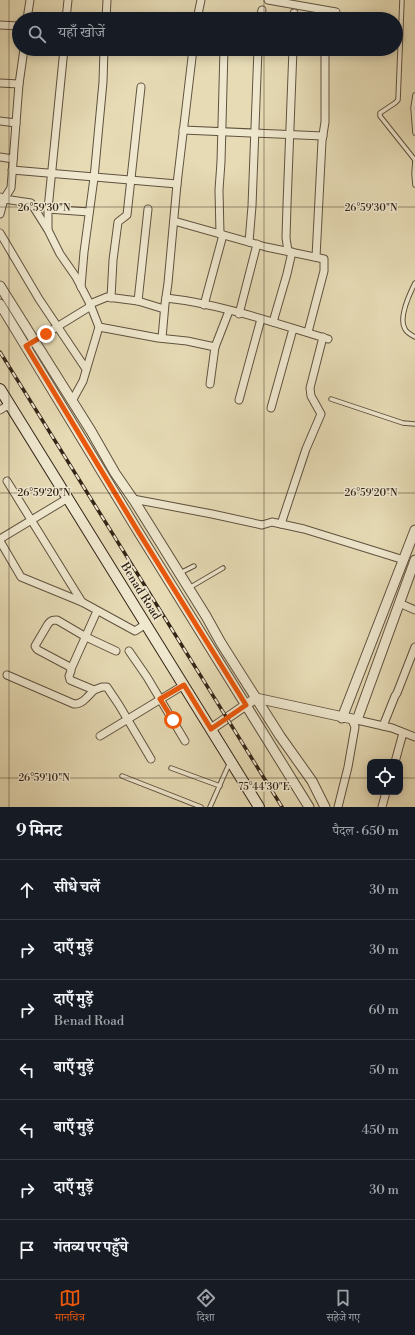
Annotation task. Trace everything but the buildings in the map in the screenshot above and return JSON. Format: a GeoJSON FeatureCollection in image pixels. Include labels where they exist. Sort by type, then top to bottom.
{"type":"FeatureCollection","features":[{"type":"Feature","properties":{"kind":"main road","name":"Benad Road"},"geometry":{"type":"LineString","coordinates":[[0,389],[259,807]]}},
{"type":"Feature","properties":{"kind":"street"},"geometry":{"type":"LineString","coordinates":[[28,12],[30,0]]}},
{"type":"Feature","properties":{"kind":"street"},"geometry":{"type":"LineString","coordinates":[[67,12],[68,0]]}},
{"type":"Feature","properties":{"kind":"street"},"geometry":{"type":"LineString","coordinates":[[106,12],[107,0]]}},
{"type":"Feature","properties":{"kind":"street"},"geometry":{"type":"LineString","coordinates":[[198,12],[201,0]]}},
{"type":"Feature","properties":{"kind":"street"},"geometry":{"type":"LineString","coordinates":[[268,0],[336,12]]}},
{"type":"Feature","properties":{"kind":"street"},"geometry":{"type":"LineString","coordinates":[[0,25],[12,26]]}},
{"type":"Feature","properties":{"kind":"street"},"geometry":{"type":"LineString","coordinates":[[0,214],[2,198],[11,188],[19,84],[23,56]]}},
{"type":"Feature","properties":{"kind":"street"},"geometry":{"type":"LineString","coordinates":[[48,230],[48,209],[63,56]]}},
{"type":"Feature","properties":{"kind":"street"},"geometry":{"type":"LineString","coordinates":[[81,287],[94,178],[103,82],[104,56]]}},
{"type":"Feature","properties":{"kind":"street"},"geometry":{"type":"LineString","coordinates":[[162,338],[177,184],[192,56]]}},
{"type":"Feature","properties":{"kind":"street"},"geometry":{"type":"LineString","coordinates":[[204,305],[222,235],[219,190],[224,56]]}},
{"type":"Feature","properties":{"kind":"street"},"geometry":{"type":"LineString","coordinates":[[249,242],[258,56]]}},
{"type":"Feature","properties":{"kind":"street"},"geometry":{"type":"LineString","coordinates":[[273,322],[287,274],[290,251],[286,238],[293,56]]}},
{"type":"Feature","properties":{"kind":"street"},"geometry":{"type":"LineString","coordinates":[[316,257],[325,122],[325,56]]}},
{"type":"Feature","properties":{"kind":"street"},"geometry":{"type":"LineString","coordinates":[[0,82],[19,84]]}},
{"type":"Feature","properties":{"kind":"street"},"geometry":{"type":"LineString","coordinates":[[111,298],[113,260],[118,222],[127,215],[142,87]]}},
{"type":"Feature","properties":{"kind":"street"},"geometry":{"type":"LineString","coordinates":[[0,121],[16,123]]}},
{"type":"Feature","properties":{"kind":"street"},"geometry":{"type":"LineString","coordinates":[[183,130],[323,136]]}},
{"type":"Feature","properties":{"kind":"street"},"geometry":{"type":"LineString","coordinates":[[0,157],[13,158]]}},
{"type":"Feature","properties":{"kind":"street"},"geometry":{"type":"LineString","coordinates":[[12,170],[177,184]]}},
{"type":"Feature","properties":{"kind":"street"},"geometry":{"type":"LineString","coordinates":[[2,198],[30,203],[48,230],[60,254],[81,287],[91,305],[99,327],[83,381],[72,401]]}},
{"type":"Feature","properties":{"kind":"street"},"geometry":{"type":"LineString","coordinates":[[48,209],[89,212]]}},
{"type":"Feature","properties":{"kind":"street"},"geometry":{"type":"LineString","coordinates":[[138,301],[148,209]]}},
{"type":"Feature","properties":{"kind":"street"},"geometry":{"type":"LineString","coordinates":[[174,221],[249,242],[324,259],[325,264],[308,332]]}},
{"type":"Feature","properties":{"kind":"street"},"geometry":{"type":"LineString","coordinates":[[0,232],[2,243],[86,369]]}},
{"type":"Feature","properties":{"kind":"street"},"geometry":{"type":"LineString","coordinates":[[239,314],[257,244]]}},
{"type":"Feature","properties":{"kind":"street"},"geometry":{"type":"LineString","coordinates":[[0,286],[30,344],[136,528],[309,807]]}},
{"type":"Feature","properties":{"kind":"street"},"geometry":{"type":"LineString","coordinates":[[30,344],[91,305],[107,297],[138,301],[164,309]]}},
{"type":"Feature","properties":{"kind":"street"},"geometry":{"type":"LineString","coordinates":[[166,298],[230,311],[325,338],[310,388],[310,393],[321,414],[306,449],[281,524]]}},
{"type":"Feature","properties":{"kind":"street"},"geometry":{"type":"LineString","coordinates":[[0,304],[72,401],[115,473],[133,499],[256,698],[280,736],[312,781],[325,807]]}},
{"type":"Feature","properties":{"kind":"street"},"geometry":{"type":"LineString","coordinates":[[210,384],[215,348],[230,311]]}},
{"type":"Feature","properties":{"kind":"street"},"geometry":{"type":"LineString","coordinates":[[239,400],[261,319]]}},
{"type":"Feature","properties":{"kind":"street"},"geometry":{"type":"LineString","coordinates":[[99,327],[187,341],[215,348]]}},
{"type":"Feature","properties":{"kind":"street"},"geometry":{"type":"LineString","coordinates":[[271,408],[293,329]]}},
{"type":"Feature","properties":{"kind":"street"},"geometry":{"type":"LineString","coordinates":[[0,410],[10,404]]}},
{"type":"Feature","properties":{"kind":"street"},"geometry":{"type":"LineString","coordinates":[[7,481],[82,602]]}},
{"type":"Feature","properties":{"kind":"street"},"geometry":{"type":"LineString","coordinates":[[68,498],[0,540],[21,577],[82,602],[135,630],[146,624]]}},
{"type":"Feature","properties":{"kind":"street"},"geometry":{"type":"LineString","coordinates":[[133,499],[262,525],[270,522],[304,529],[404,560]]}},
{"type":"Feature","properties":{"kind":"street"},"geometry":{"type":"LineString","coordinates":[[342,718],[415,530]]}},
{"type":"Feature","properties":{"kind":"street"},"geometry":{"type":"LineString","coordinates":[[338,807],[348,767],[355,720],[415,560]]}},
{"type":"Feature","properties":{"kind":"street"},"geometry":{"type":"LineString","coordinates":[[400,603],[415,610]]}},
{"type":"Feature","properties":{"kind":"street"},"geometry":{"type":"LineString","coordinates":[[94,690],[70,680],[69,676],[97,611]]}},
{"type":"Feature","properties":{"kind":"street"},"geometry":{"type":"LineString","coordinates":[[71,669],[38,650],[35,646],[50,621],[57,620],[86,637],[116,651]]}},
{"type":"Feature","properties":{"kind":"street"},"geometry":{"type":"LineString","coordinates":[[382,726],[395,696],[398,694],[415,647]]}},
{"type":"Feature","properties":{"kind":"street"},"geometry":{"type":"LineString","coordinates":[[129,652],[147,677],[185,741]]}},
{"type":"Feature","properties":{"kind":"street"},"geometry":{"type":"LineString","coordinates":[[7,675],[74,704],[79,704],[82,702],[94,690],[102,686],[107,687],[128,719],[151,759]]}},
{"type":"Feature","properties":{"kind":"street"},"geometry":{"type":"LineString","coordinates":[[100,736],[184,685]]}},
{"type":"Feature","properties":{"kind":"street"},"geometry":{"type":"LineString","coordinates":[[211,729],[256,698],[382,726],[403,733],[414,734]]}},
{"type":"Feature","properties":{"kind":"street"},"geometry":{"type":"LineString","coordinates":[[396,759],[403,733]]}},
{"type":"Feature","properties":{"kind":"street"},"geometry":{"type":"LineString","coordinates":[[382,807],[385,795]]}},
{"type":"Feature","properties":{"kind":"lane"},"geometry":{"type":"LineString","coordinates":[[402,0],[402,12]]}},
{"type":"Feature","properties":{"kind":"lane"},"geometry":{"type":"LineString","coordinates":[[400,56],[398,100],[380,113],[380,116],[415,159],[415,184]]}},
{"type":"Feature","properties":{"kind":"lane"},"geometry":{"type":"LineString","coordinates":[[415,95],[413,108],[415,133]]}},
{"type":"Feature","properties":{"kind":"lane"},"geometry":{"type":"LineString","coordinates":[[415,283],[406,302],[403,325],[405,330],[415,336]]}},
{"type":"Feature","properties":{"kind":"lane"},"geometry":{"type":"LineString","coordinates":[[331,399],[403,424],[415,424]]}},
{"type":"Feature","properties":{"kind":"lane"},"geometry":{"type":"LineString","coordinates":[[179,574],[194,566]]}},
{"type":"Feature","properties":{"kind":"lane"},"geometry":{"type":"LineString","coordinates":[[188,589],[223,568]]}},
{"type":"Feature","properties":{"kind":"lane"},"geometry":{"type":"LineString","coordinates":[[210,807],[230,761]]}},
{"type":"Feature","properties":{"kind":"lane"},"geometry":{"type":"LineString","coordinates":[[171,768],[220,786]]}},
{"type":"Feature","properties":{"kind":"lane"},"geometry":{"type":"LineString","coordinates":[[122,776],[201,807]]}},
{"type":"Feature","properties":{"kind":"railway"},"geometry":{"type":"LineString","coordinates":[[0,352],[282,807]]}},
{"type":"Feature","properties":{"kind":"route"},"geometry":{"type":"LineString","coordinates":[[46,334],[26,346],[136,528],[246,705],[211,729],[184,685],[160,699],[173,720]]}}]}
